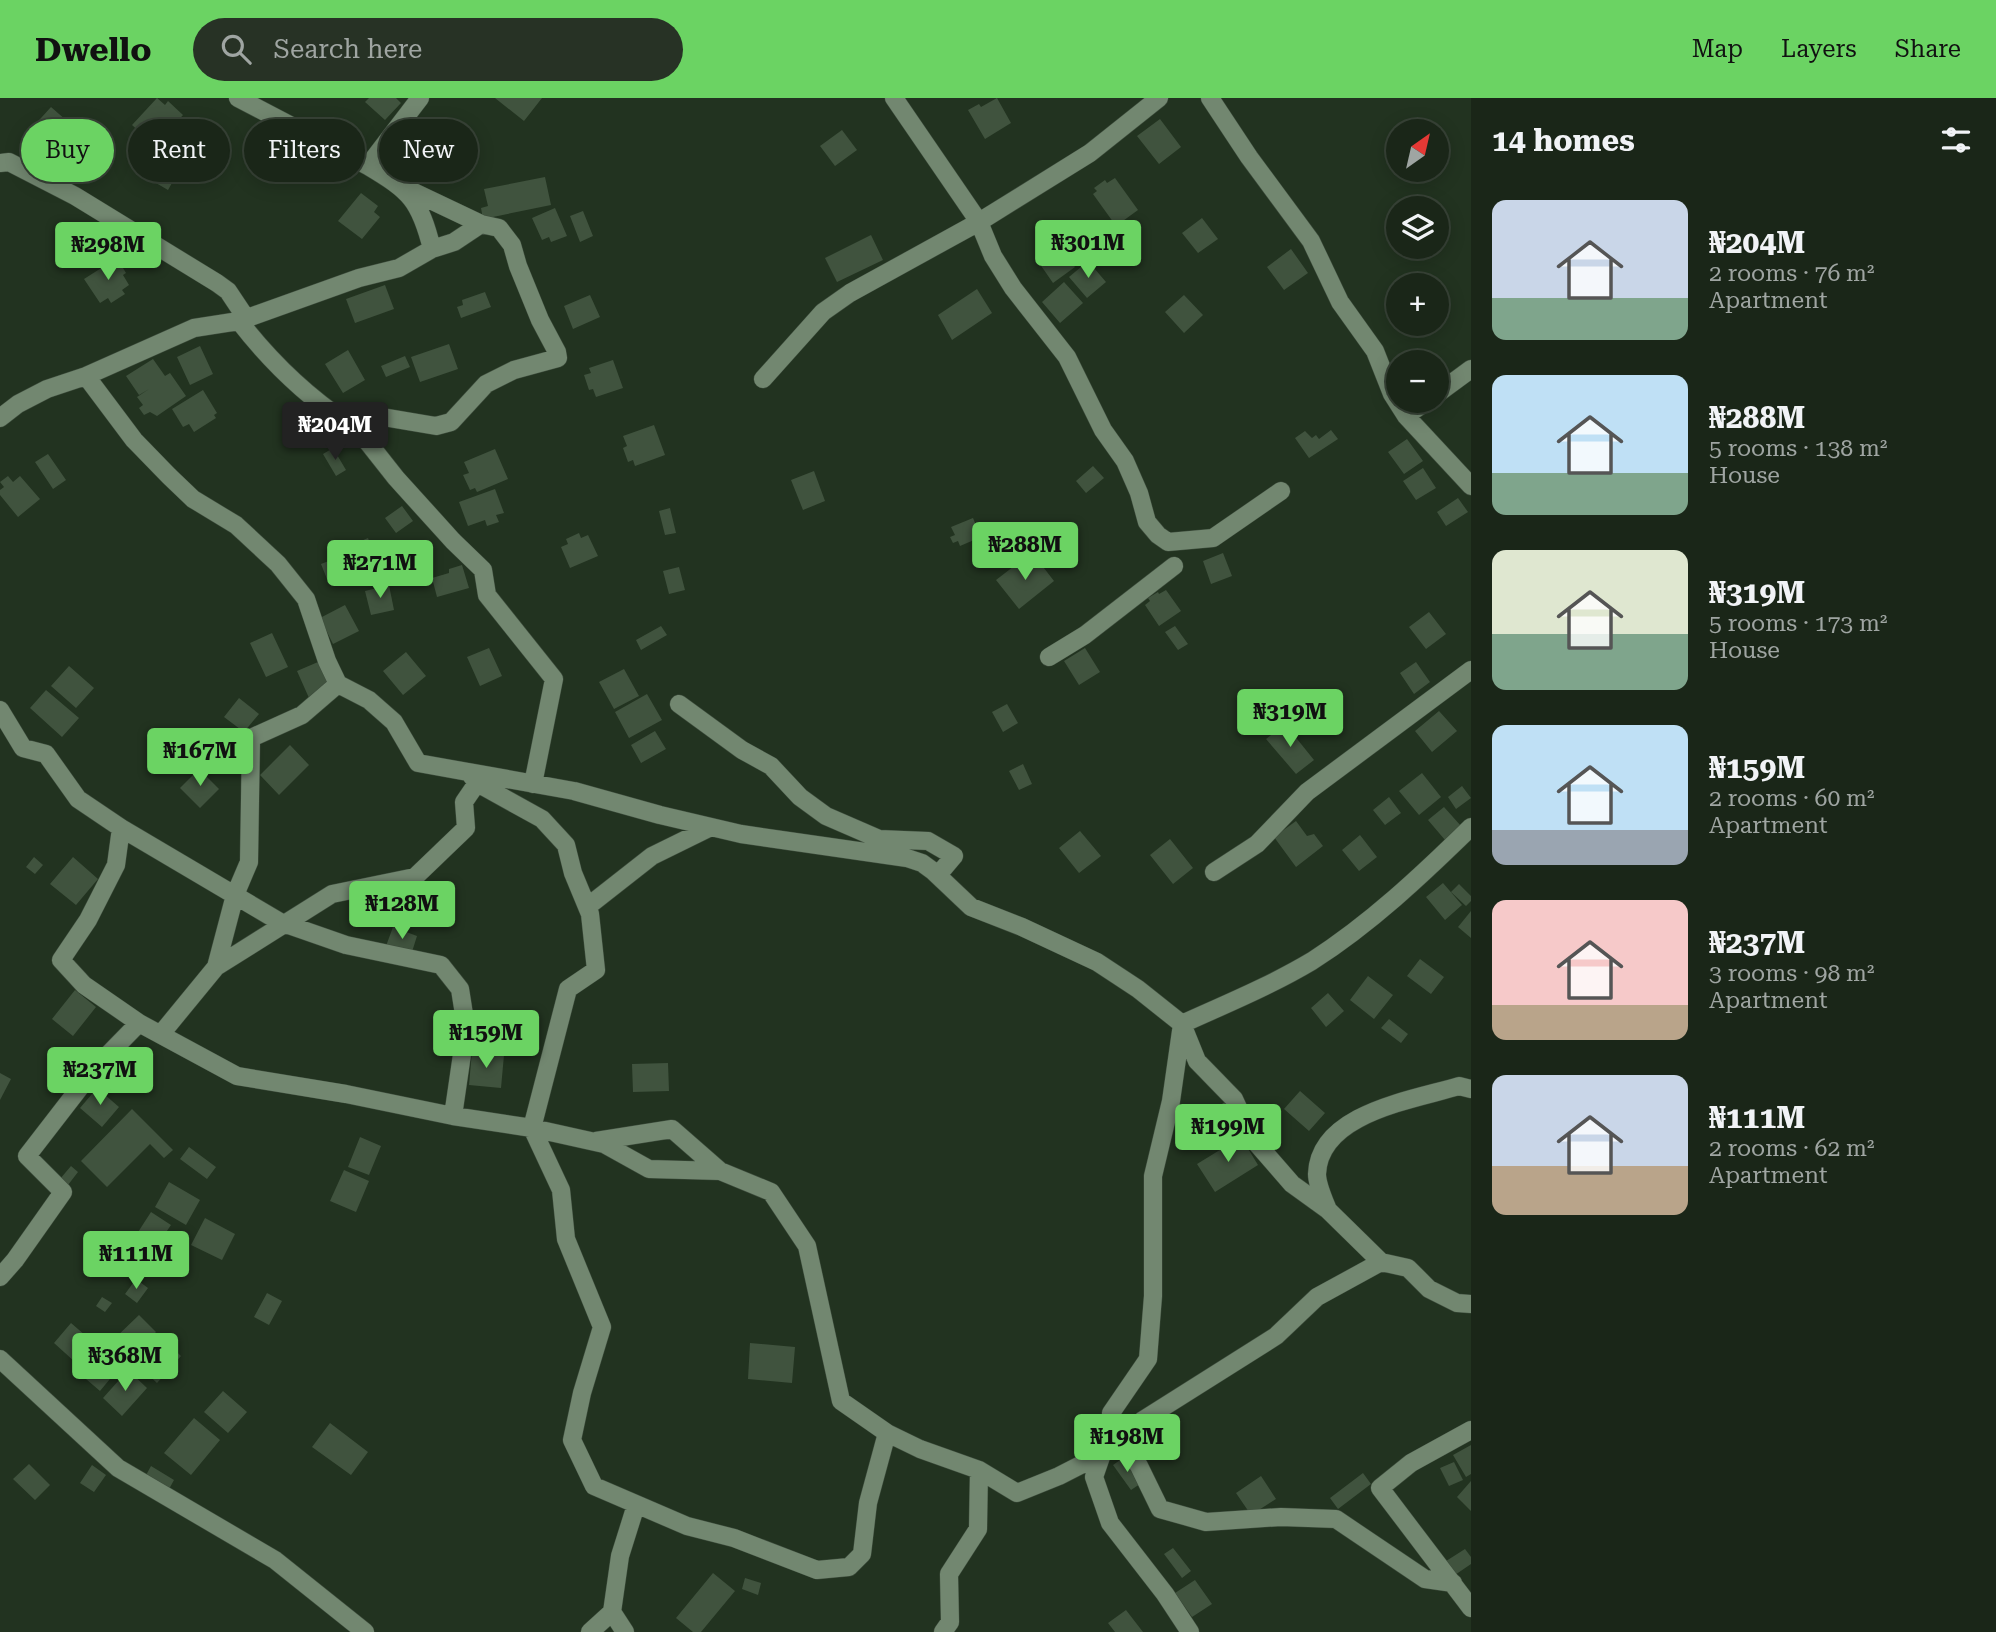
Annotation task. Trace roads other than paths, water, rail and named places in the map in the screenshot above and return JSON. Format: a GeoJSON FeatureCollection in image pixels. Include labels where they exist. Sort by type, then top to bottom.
{"type":"FeatureCollection","features":[{"type":"Feature","properties":{"kind":"street"},"geometry":{"type":"LineString","coordinates":[[0,163],[9,162],[75,196],[228,291],[242,320],[283,372],[323,407],[347,423],[365,414],[436,426],[451,422],[486,384],[525,366],[558,358],[540,320],[512,245],[499,228],[481,224],[401,186],[238,98]]}},
{"type":"Feature","properties":{"kind":"street"},"geometry":{"type":"LineString","coordinates":[[368,166],[420,98]]}},
{"type":"Feature","properties":{"kind":"street"},"geometry":{"type":"LineString","coordinates":[[894,98],[979,222],[993,256],[1013,288],[1067,357],[1103,429],[1125,461],[1139,493],[1147,522],[1163,539],[1168,542],[1213,538],[1281,491]]}},
{"type":"Feature","properties":{"kind":"street"},"geometry":{"type":"LineString","coordinates":[[763,379],[823,312],[850,293],[979,222],[1090,153],[1159,98]]}},
{"type":"Feature","properties":{"kind":"street"},"geometry":{"type":"LineString","coordinates":[[1210,98],[1311,241],[1340,302],[1375,351],[1392,394],[1406,416],[1471,486]]}},
{"type":"Feature","properties":{"kind":"street"},"geometry":{"type":"LineString","coordinates":[[401,186],[414,198],[427,226],[432,249]]}},
{"type":"Feature","properties":{"kind":"street"},"geometry":{"type":"LineString","coordinates":[[0,418],[18,404],[47,389],[86,376],[194,328],[242,320],[359,278],[399,268],[432,249],[454,242],[481,224]]}},
{"type":"Feature","properties":{"kind":"street"},"geometry":{"type":"LineString","coordinates":[[1449,385],[1471,369]]}},
{"type":"Feature","properties":{"kind":"street"},"geometry":{"type":"LineString","coordinates":[[86,376],[134,440],[169,476],[193,499],[236,525],[285,573],[306,599],[327,661],[338,684],[369,700],[394,722],[418,763],[474,778],[574,791],[741,834],[907,858],[922,863],[971,907],[1097,962],[1138,989],[1182,1024],[1197,1061],[1234,1099],[1252,1138],[1292,1184],[1328,1210],[1381,1262],[1408,1268],[1429,1289],[1458,1303],[1471,1304]]}},
{"type":"Feature","properties":{"kind":"street"},"geometry":{"type":"LineString","coordinates":[[1406,416],[1410,413]]}},
{"type":"Feature","properties":{"kind":"street"},"geometry":{"type":"LineString","coordinates":[[351,421],[396,478],[483,570],[487,596],[554,679],[533,784]]}},
{"type":"Feature","properties":{"kind":"street"},"geometry":{"type":"LineString","coordinates":[[1163,539],[1174,566]]}},
{"type":"Feature","properties":{"kind":"street"},"geometry":{"type":"LineString","coordinates":[[1049,657],[1085,635],[1174,566],[1203,539]]}},
{"type":"Feature","properties":{"kind":"street"},"geometry":{"type":"LineString","coordinates":[[1214,872],[1257,844],[1307,792],[1471,670]]}},
{"type":"Feature","properties":{"kind":"street"},"geometry":{"type":"LineString","coordinates":[[216,967],[235,895],[249,862],[251,738],[303,715],[338,684]]}},
{"type":"Feature","properties":{"kind":"street"},"geometry":{"type":"LineString","coordinates":[[679,704],[742,750],[771,766],[800,797],[826,816],[879,839],[928,841],[954,856],[938,875]]}},
{"type":"Feature","properties":{"kind":"street"},"geometry":{"type":"LineString","coordinates":[[0,710],[23,748],[46,754],[78,799],[121,828],[235,895],[285,923],[346,945],[441,965],[460,989],[466,1027],[453,1116]]}},
{"type":"Feature","properties":{"kind":"street"},"geometry":{"type":"LineString","coordinates":[[474,778],[542,819],[566,845],[573,873],[590,914],[596,970],[568,989],[532,1128],[561,1190],[566,1238],[603,1327],[582,1393],[572,1440],[594,1486],[687,1526],[757,1546],[817,1570],[849,1567],[862,1554],[868,1503],[887,1433]]}},
{"type":"Feature","properties":{"kind":"street"},"geometry":{"type":"LineString","coordinates":[[160,1034],[216,967],[332,894],[415,877],[466,828],[464,802],[474,778]]}},
{"type":"Feature","properties":{"kind":"street"},"geometry":{"type":"LineString","coordinates":[[587,907],[652,856],[711,827]]}},
{"type":"Feature","properties":{"kind":"street"},"geometry":{"type":"LineString","coordinates":[[1182,1024],[1264,988],[1313,960],[1373,916],[1436,862],[1471,827]]}},
{"type":"Feature","properties":{"kind":"street"},"geometry":{"type":"LineString","coordinates":[[121,828],[116,865],[88,920],[61,960],[84,985],[139,1023],[237,1076],[532,1128],[604,1144],[649,1169],[720,1171]]}},
{"type":"Feature","properties":{"kind":"street"},"geometry":{"type":"LineString","coordinates":[[0,1277],[63,1192],[27,1156],[95,1068],[139,1023]]}},
{"type":"Feature","properties":{"kind":"street"},"geometry":{"type":"LineString","coordinates":[[1182,1024],[1171,1101],[1153,1176],[1153,1296],[1148,1359],[1111,1413],[1120,1439],[1139,1466],[1160,1509],[1206,1522],[1281,1517],[1336,1518],[1425,1579],[1452,1583]]}},
{"type":"Feature","properties":{"kind":"street"},"geometry":{"type":"LineString","coordinates":[[1328,1210],[1317,1177],[1321,1153],[1346,1125],[1377,1109],[1459,1086],[1471,1089]]}},
{"type":"Feature","properties":{"kind":"street"},"geometry":{"type":"LineString","coordinates":[[592,1142],[673,1129],[720,1171],[771,1192],[807,1245],[841,1401],[887,1433],[920,1449],[979,1470],[1017,1493],[1102,1454],[1143,1420],[1276,1336],[1317,1297],[1381,1262]]}},
{"type":"Feature","properties":{"kind":"street"},"geometry":{"type":"LineString","coordinates":[[0,1359],[118,1468],[275,1560],[365,1632]]}},
{"type":"Feature","properties":{"kind":"street"},"geometry":{"type":"LineString","coordinates":[[1471,1430],[1411,1464],[1380,1488],[1471,1608]]}},
{"type":"Feature","properties":{"kind":"street"},"geometry":{"type":"LineString","coordinates":[[1102,1454],[1094,1476],[1111,1523],[1190,1632]]}},
{"type":"Feature","properties":{"kind":"street"},"geometry":{"type":"LineString","coordinates":[[943,1632],[950,1622],[948,1574],[978,1529],[979,1470]]}},
{"type":"Feature","properties":{"kind":"street"},"geometry":{"type":"LineString","coordinates":[[590,1632],[612,1612],[621,1556],[636,1506]]}},
{"type":"Feature","properties":{"kind":"street"},"geometry":{"type":"LineString","coordinates":[[612,1612],[625,1632]]}}]}
